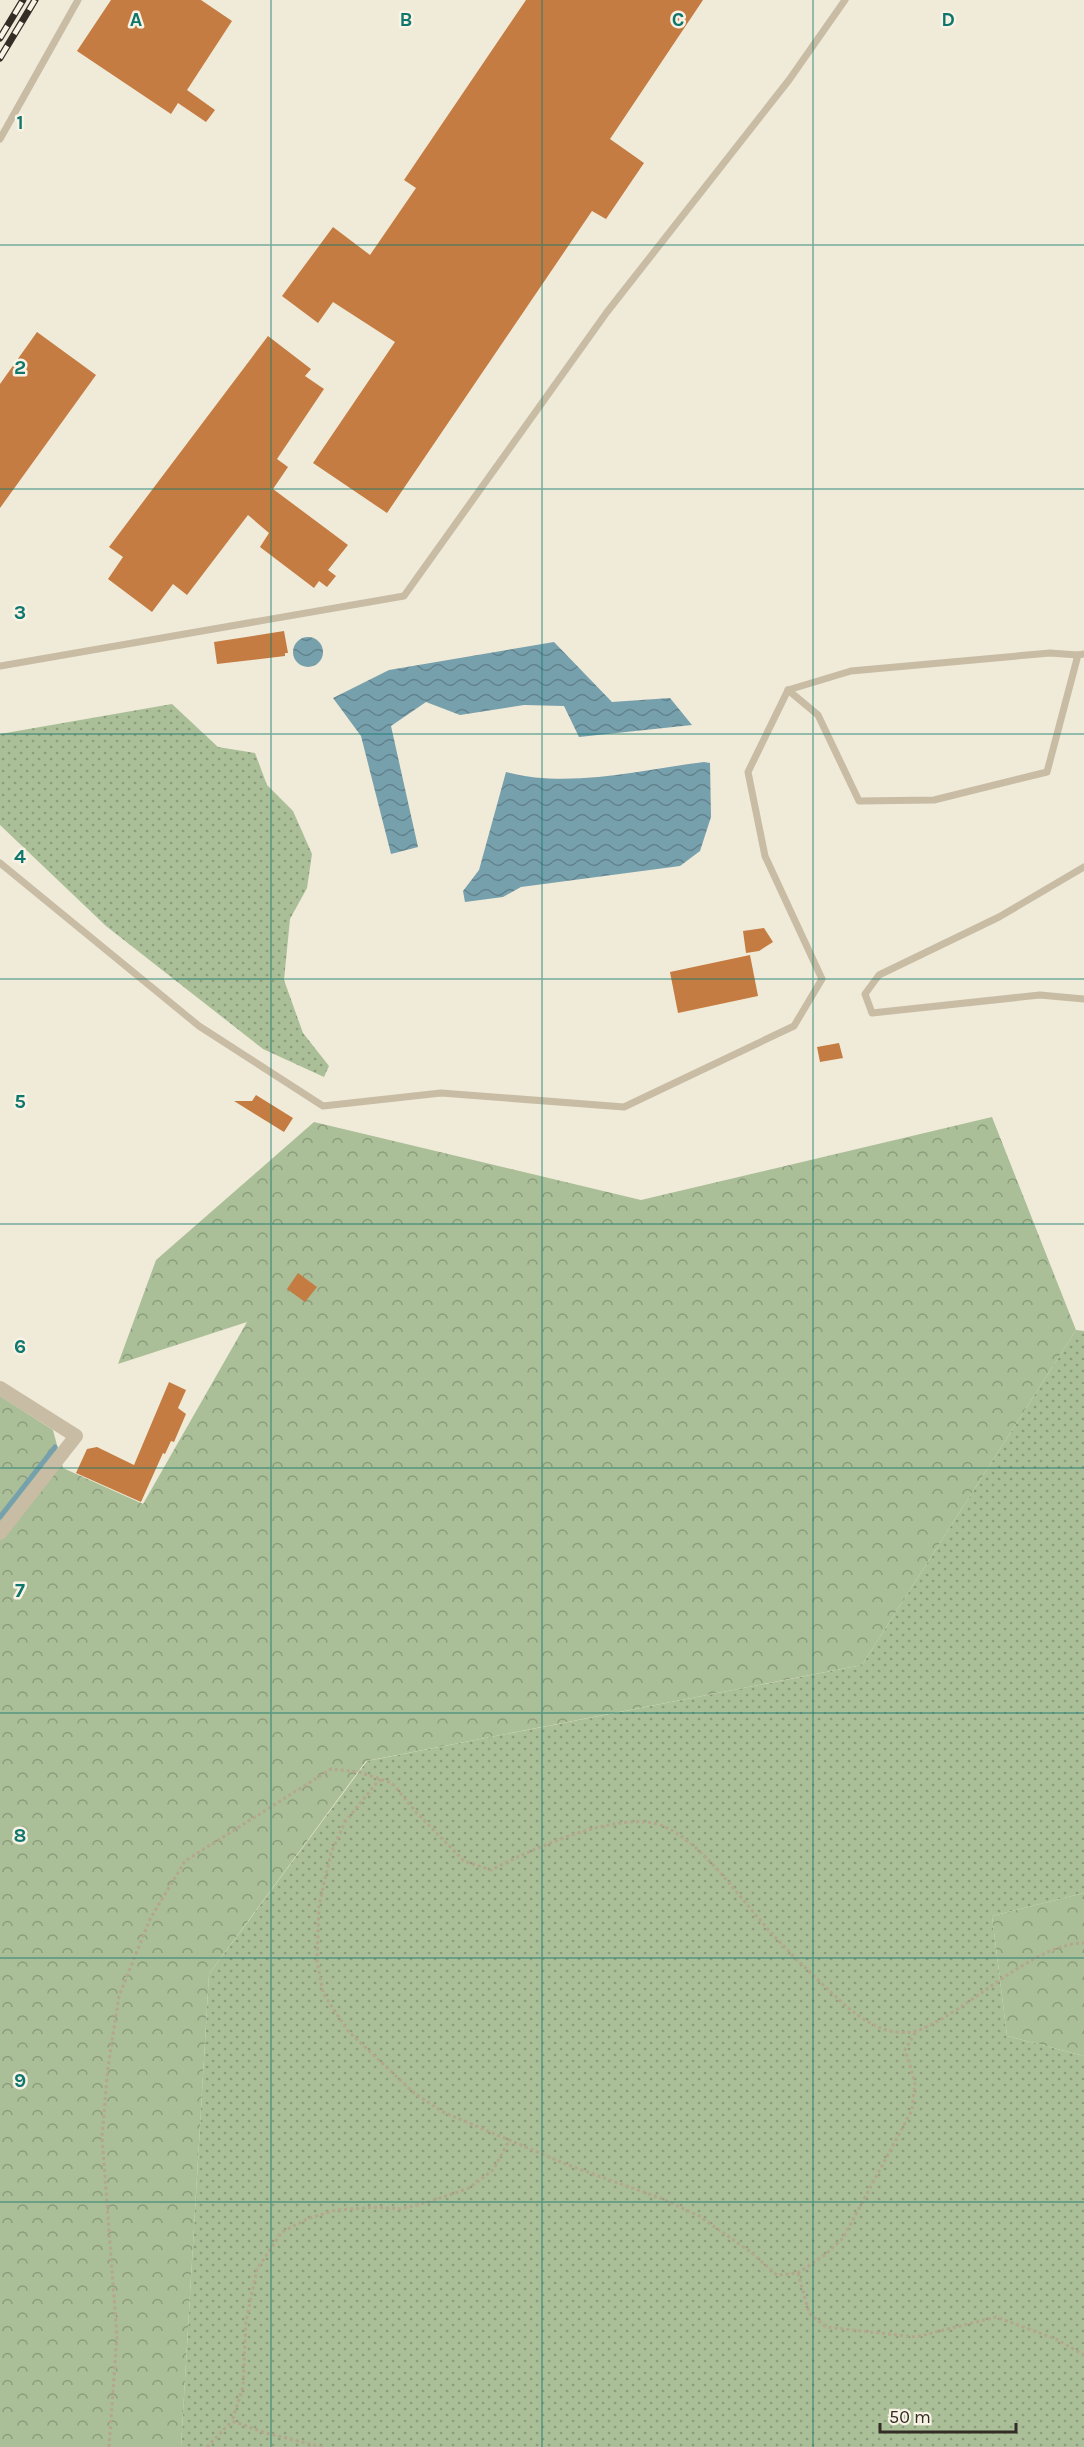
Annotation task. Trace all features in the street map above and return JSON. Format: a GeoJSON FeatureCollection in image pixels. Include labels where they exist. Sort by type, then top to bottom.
{"type":"FeatureCollection","features":[{"type":"Feature","properties":{"kind":"street"},"geometry":{"type":"LineString","coordinates":[[0,1388],[76,1436],[0,1533]]}},
{"type":"Feature","properties":{"kind":"lane"},"geometry":{"type":"LineString","coordinates":[[0,138],[78,0]]}},
{"type":"Feature","properties":{"kind":"lane"},"geometry":{"type":"LineString","coordinates":[[0,666],[404,596],[608,312],[789,80],[844,0]]}},
{"type":"Feature","properties":{"kind":"lane"},"geometry":{"type":"LineString","coordinates":[[0,863],[199,1026],[323,1106],[441,1093],[624,1107],[794,1026],[822,979],[765,856],[748,772],[788,690],[851,671],[1050,653],[1081,654],[1047,772],[934,800],[859,801],[842,761],[818,715],[788,690]]}},
{"type":"Feature","properties":{"kind":"lane"},"geometry":{"type":"LineString","coordinates":[[1084,867],[999,917],[879,975],[866,994],[872,1013],[1040,995],[1084,999]]}},
{"type":"Feature","properties":{"kind":"path"},"geometry":{"type":"LineString","coordinates":[[109,2447],[117,2336],[103,2126],[108,2067],[119,1996],[150,1919],[185,1861],[331,1769],[359,1772],[392,1783],[423,1820],[464,1861],[491,1870],[549,1843],[605,1825],[640,1820],[663,1826],[689,1843],[725,1878],[762,1923],[850,2011],[887,2031],[915,2032],[964,2006],[1037,1957],[1070,1943],[1084,1942]]}},
{"type":"Feature","properties":{"kind":"path"},"geometry":{"type":"LineString","coordinates":[[392,1783],[379,1780],[345,1822],[331,1853],[319,1905],[317,1961],[323,1993],[348,2031],[414,2093],[443,2112],[568,2165],[663,2199],[699,2216],[748,2250],[777,2275],[798,2273],[826,2254],[843,2238],[912,2110],[915,2082],[905,2050],[915,2032]]}},
{"type":"Feature","properties":{"kind":"path"},"geometry":{"type":"LineString","coordinates":[[207,2447],[232,2421],[243,2386],[246,2321],[257,2269],[282,2232],[336,2210],[377,2207],[400,2209],[469,2188],[493,2170],[510,2139]]}},
{"type":"Feature","properties":{"kind":"path"},"geometry":{"type":"LineString","coordinates":[[798,2273],[809,2313],[826,2327],[916,2337],[996,2317],[1056,2339],[1084,2355]]}},
{"type":"Feature","properties":{"kind":"path"},"geometry":{"type":"LineString","coordinates":[[232,2421],[266,2433],[322,2447]]}},
{"type":"Feature","properties":{"kind":"green space"},"geometry":{"type":"Polygon","coordinates":[[[172,704],[218,747],[255,753],[267,785],[293,811],[312,854],[307,888],[290,919],[284,980],[303,1033],[329,1066],[324,1077],[263,1049],[106,926],[0,825],[0,734],[172,704]]]}},
{"type":"Feature","properties":{"kind":"green space"},"geometry":{"type":"Polygon","coordinates":[[[992,1117],[1076,1330],[862,1665],[366,1761],[209,1974],[181,2447],[0,2447],[0,1396],[53,1430],[63,1468],[143,1504],[247,1322],[118,1364],[156,1260],[314,1122],[641,1200],[992,1117]]]}},
{"type":"Feature","properties":{"kind":"green space"},"geometry":{"type":"Polygon","coordinates":[[[1076,1330],[1084,1331],[1084,1893],[992,1916],[1007,2036],[1084,2056],[1084,2447],[181,2447],[209,1974],[367,1761],[862,1665],[1076,1330]]]}},
{"type":"Feature","properties":{"kind":"green space"},"geometry":{"type":"Polygon","coordinates":[[[1084,1893],[1084,2056],[1007,2036],[992,1916],[1084,1893]]]}},
{"type":"Feature","properties":{"kind":"water"},"geometry":{"type":"Polygon","coordinates":[[[308,637],[319,641],[323,652],[319,663],[308,667],[297,663],[293,652],[297,641],[308,637]]]}},
{"type":"Feature","properties":{"kind":"water"},"geometry":{"type":"Polygon","coordinates":[[[554,642],[612,702],[670,698],[692,725],[579,737],[564,706],[524,705],[460,715],[426,702],[391,726],[418,847],[391,854],[361,736],[333,698],[389,670],[554,642]]]}},
{"type":"Feature","properties":{"kind":"water"},"geometry":{"type":"Polygon","coordinates":[[[710,763],[711,817],[700,851],[680,866],[521,887],[503,897],[465,902],[463,891],[479,870],[506,772],[530,777],[579,778],[710,763]]]}},
{"type":"Feature","properties":{"kind":"building"},"geometry":{"type":"Polygon","coordinates":[[[111,0],[201,0],[232,21],[187,90],[215,110],[206,122],[178,103],[171,114],[77,51],[111,0]]]}},
{"type":"Feature","properties":{"kind":"building"},"geometry":{"type":"Polygon","coordinates":[[[526,0],[703,0],[610,139],[644,163],[606,219],[592,211],[387,513],[313,463],[395,342],[333,302],[318,323],[282,296],[333,227],[370,255],[416,188],[404,180],[526,0]]]}},
{"type":"Feature","properties":{"kind":"building"},"geometry":{"type":"Polygon","coordinates":[[[37,332],[96,375],[0,508],[0,384],[37,332]]]}},
{"type":"Feature","properties":{"kind":"building"},"geometry":{"type":"Polygon","coordinates":[[[268,336],[311,369],[305,376],[324,389],[277,459],[288,467],[273,489],[348,545],[328,570],[336,576],[327,587],[319,581],[314,588],[260,547],[269,533],[248,515],[187,595],[173,584],[152,612],[108,579],[123,557],[109,547],[268,336]]]}},
{"type":"Feature","properties":{"kind":"building"},"geometry":{"type":"Polygon","coordinates":[[[284,631],[288,653],[285,653],[285,656],[217,664],[214,642],[284,631]]]}},
{"type":"Feature","properties":{"kind":"building"},"geometry":{"type":"Polygon","coordinates":[[[764,928],[773,942],[759,951],[746,953],[743,931],[764,928]]]}},
{"type":"Feature","properties":{"kind":"building"},"geometry":{"type":"Polygon","coordinates":[[[750,955],[758,996],[678,1013],[670,972],[750,955]]]}},
{"type":"Feature","properties":{"kind":"building"},"geometry":{"type":"Polygon","coordinates":[[[839,1043],[843,1058],[820,1062],[817,1047],[839,1043]]]}},
{"type":"Feature","properties":{"kind":"building"},"geometry":{"type":"Polygon","coordinates":[[[256,1095],[293,1118],[284,1132],[234,1101],[252,1101],[256,1095]]]}},
{"type":"Feature","properties":{"kind":"building"},"geometry":{"type":"Polygon","coordinates":[[[298,1273],[317,1287],[305,1302],[287,1289],[298,1273]]]}},
{"type":"Feature","properties":{"kind":"building"},"geometry":{"type":"Polygon","coordinates":[[[169,1382],[186,1390],[178,1408],[186,1414],[174,1442],[171,1441],[165,1454],[163,1453],[141,1502],[76,1473],[87,1449],[97,1447],[134,1465],[169,1382]]]}},
{"type":"Feature","properties":{"kind":"waterway"},"geometry":{"type":"LineString","coordinates":[[0,1517],[55,1447]]}},
{"type":"Feature","properties":{"kind":"railway"},"geometry":{"type":"LineString","coordinates":[[0,38],[23,0]]}},
{"type":"Feature","properties":{"kind":"railway"},"geometry":{"type":"LineString","coordinates":[[0,58],[35,0]]}}]}
